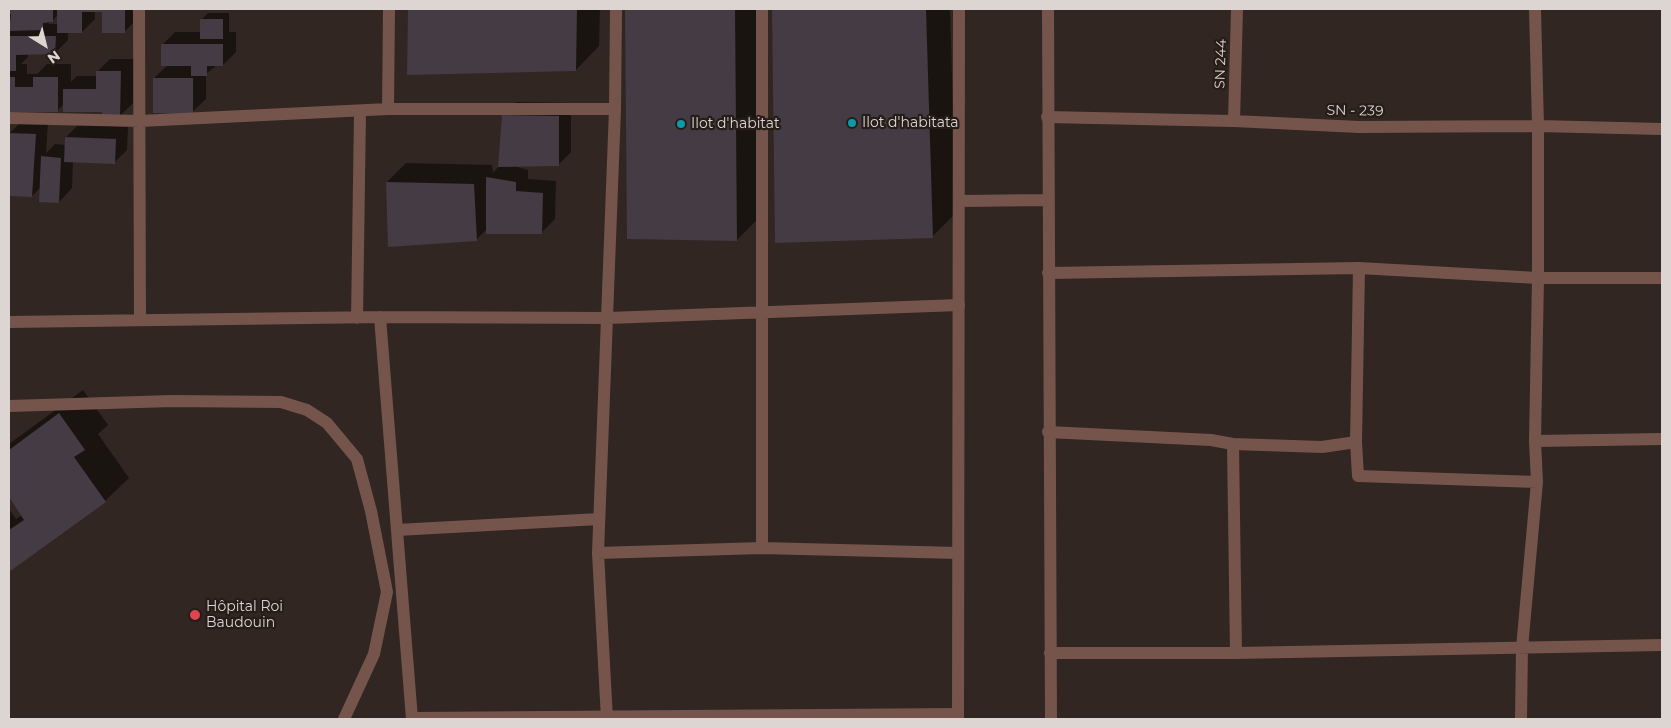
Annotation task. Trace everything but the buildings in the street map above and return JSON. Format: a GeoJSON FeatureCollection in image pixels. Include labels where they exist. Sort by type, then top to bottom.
{"type":"FeatureCollection","features":[{"type":"Feature","properties":{"kind":"street"},"geometry":{"type":"LineString","coordinates":[[139,9],[140,320]]}},
{"type":"Feature","properties":{"kind":"street"},"geometry":{"type":"LineString","coordinates":[[388,109],[389,9]]}},
{"type":"Feature","properties":{"kind":"street"},"geometry":{"type":"LineString","coordinates":[[607,718],[598,553],[608,318],[616,9]]}},
{"type":"Feature","properties":{"kind":"street"},"geometry":{"type":"LineString","coordinates":[[762,9],[762,548]]}},
{"type":"Feature","properties":{"kind":"street"},"geometry":{"type":"LineString","coordinates":[[380,317],[412,719],[958,717],[960,9]]}},
{"type":"Feature","properties":{"kind":"street"},"geometry":{"type":"LineString","coordinates":[[1048,9],[1047,200],[1051,719]]}},
{"type":"Feature","properties":{"kind":"street","name":"SN 244"},"geometry":{"type":"LineString","coordinates":[[1234,120],[1237,9]]}},
{"type":"Feature","properties":{"kind":"street"},"geometry":{"type":"LineString","coordinates":[[1521,719],[1522,648],[1537,482],[1535,441],[1538,126],[1535,9]]}},
{"type":"Feature","properties":{"kind":"street"},"geometry":{"type":"LineString","coordinates":[[9,118],[140,121],[360,112],[388,109],[614,109]]}},
{"type":"Feature","properties":{"kind":"street"},"geometry":{"type":"LineString","coordinates":[[356,318],[360,112]]}},
{"type":"Feature","properties":{"kind":"street","name":"SN - 239"},"geometry":{"type":"LineString","coordinates":[[1047,117],[1234,120],[1359,127],[1538,126],[1662,129]]}},
{"type":"Feature","properties":{"kind":"street"},"geometry":{"type":"LineString","coordinates":[[960,201],[1047,200]]}},
{"type":"Feature","properties":{"kind":"street"},"geometry":{"type":"LineString","coordinates":[[1048,273],[1359,268],[1538,278],[1662,278]]}},
{"type":"Feature","properties":{"kind":"street"},"geometry":{"type":"LineString","coordinates":[[1359,268],[1356,474],[1360,477],[1537,482]]}},
{"type":"Feature","properties":{"kind":"street"},"geometry":{"type":"LineString","coordinates":[[9,322],[380,317],[608,318],[959,305]]}},
{"type":"Feature","properties":{"kind":"street"},"geometry":{"type":"LineString","coordinates":[[9,406],[172,401],[280,402],[307,410],[327,423],[357,459],[371,511],[387,592],[374,654],[344,719]]}},
{"type":"Feature","properties":{"kind":"street"},"geometry":{"type":"LineString","coordinates":[[1048,432],[1211,440],[1233,444],[1322,447],[1356,442]]}},
{"type":"Feature","properties":{"kind":"street"},"geometry":{"type":"LineString","coordinates":[[1535,441],[1662,439]]}},
{"type":"Feature","properties":{"kind":"street"},"geometry":{"type":"LineString","coordinates":[[1233,444],[1236,652]]}},
{"type":"Feature","properties":{"kind":"street"},"geometry":{"type":"LineString","coordinates":[[397,530],[599,518]]}},
{"type":"Feature","properties":{"kind":"street"},"geometry":{"type":"LineString","coordinates":[[598,553],[762,548],[958,553]]}},
{"type":"Feature","properties":{"kind":"street"},"geometry":{"type":"LineString","coordinates":[[1050,653],[1662,645]]}},
{"type":"Feature","properties":{"kind":"place","name":"Ilot d'habitata"},"geometry":{"type":"Point","coordinates":[852,123]}},
{"type":"Feature","properties":{"kind":"place","name":"Ilot d'habitat"},"geometry":{"type":"Point","coordinates":[681,124]}},
{"type":"Feature","properties":{"kind":"place","name":"Hôpital Roi Baudouin"},"geometry":{"type":"Point","coordinates":[195,615]}}]}
